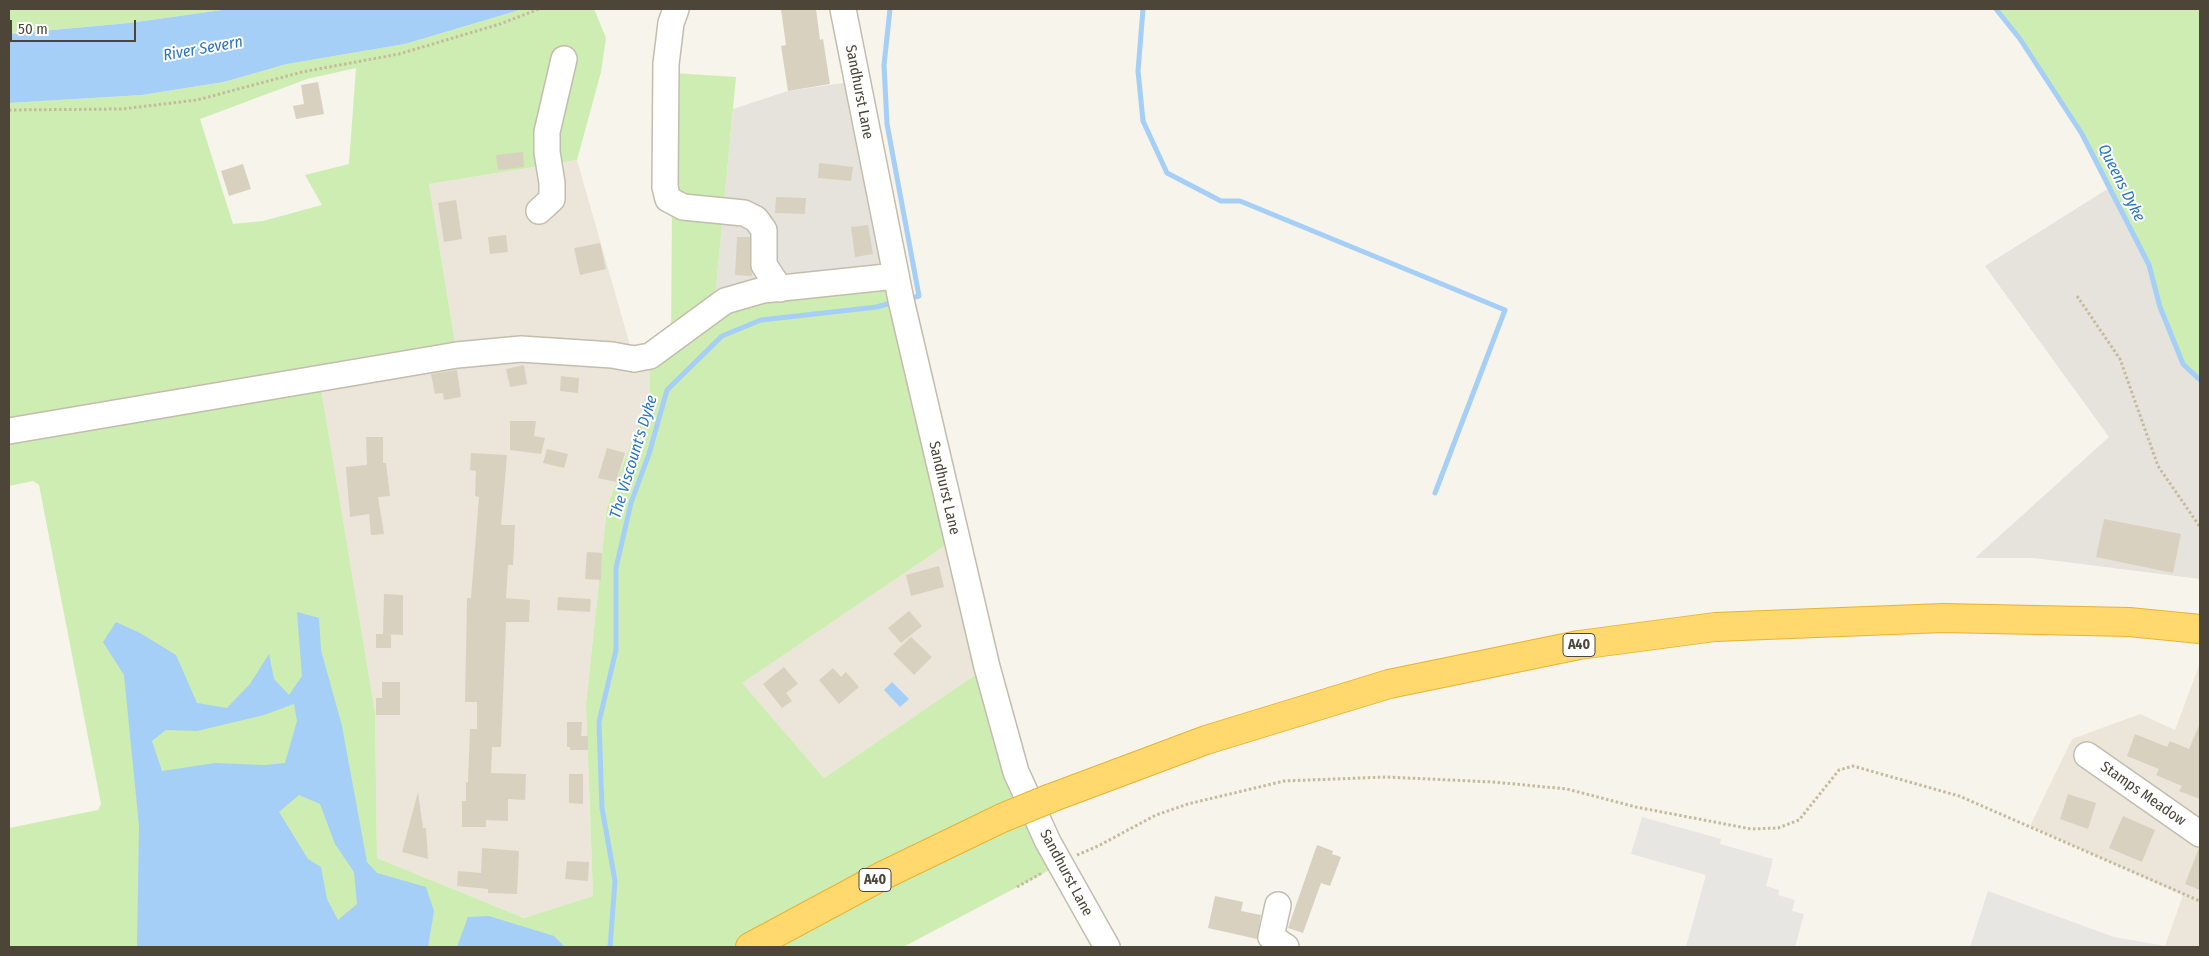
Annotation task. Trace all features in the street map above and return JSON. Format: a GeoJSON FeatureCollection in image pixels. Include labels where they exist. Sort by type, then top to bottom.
{"type":"FeatureCollection","features":[{"type":"Feature","properties":{"kind":"highway","name":"A40"},"geometry":{"type":"LineString","coordinates":[[750,947],[884,875],[1002,818],[1050,798],[1206,740],[1389,684],[1579,645],[1716,627],[1943,618],[2130,622],[2200,629]]}},
{"type":"Feature","properties":{"kind":"street"},"geometry":{"type":"LineString","coordinates":[[676,9],[671,24],[666,64],[665,188],[668,199],[683,207],[744,213],[756,219],[764,230],[764,265],[780,288]]}},
{"type":"Feature","properties":{"kind":"street","name":"Sandhurst Lane"},"geometry":{"type":"LineString","coordinates":[[843,9],[896,276],[987,667],[1016,772],[1048,842],[1107,947]]}},
{"type":"Feature","properties":{"kind":"street"},"geometry":{"type":"LineString","coordinates":[[538,211],[552,198],[552,183],[547,152],[547,132],[564,59]]}},
{"type":"Feature","properties":{"kind":"street"},"geometry":{"type":"LineString","coordinates":[[9,431],[457,355],[521,349],[612,355],[634,359],[650,356],[725,301],[763,290],[896,276]]}},
{"type":"Feature","properties":{"kind":"street","name":"Stamps Meadow"},"geometry":{"type":"LineString","coordinates":[[2087,754],[2200,834]]}},
{"type":"Feature","properties":{"kind":"street"},"geometry":{"type":"LineString","coordinates":[[1278,906],[1271,937],[1286,947]]}},
{"type":"Feature","properties":{"kind":"path"},"geometry":{"type":"LineString","coordinates":[[9,110],[122,109],[197,100],[302,72],[399,54],[500,24],[539,9]]}},
{"type":"Feature","properties":{"kind":"path"},"geometry":{"type":"LineString","coordinates":[[2077,296],[2120,359],[2158,466],[2200,527]]}},
{"type":"Feature","properties":{"kind":"path"},"geometry":{"type":"LineString","coordinates":[[1061,864],[1156,815],[1188,804],[1284,781],[1386,777],[1493,782],[1567,789],[1636,807],[1751,829],[1778,828],[1799,820],[1840,770],[1853,766],[1959,796],[2200,901]]}},
{"type":"Feature","properties":{"kind":"path"},"geometry":{"type":"LineString","coordinates":[[1016,886],[1037,875]]}},
{"type":"Feature","properties":{"kind":"shaded area"},"geometry":{"type":"Polygon","coordinates":[[[857,81],[896,276],[714,309],[733,109],[788,91],[857,81]]]}},
{"type":"Feature","properties":{"kind":"shaded area"},"geometry":{"type":"Polygon","coordinates":[[[577,160],[634,359],[650,356],[650,392],[607,507],[586,704],[593,896],[524,918],[377,858],[375,713],[318,378],[457,355],[429,184],[577,160]]]}},
{"type":"Feature","properties":{"kind":"shaded area"},"geometry":{"type":"Polygon","coordinates":[[[2109,188],[2149,265],[2160,307],[2183,364],[2200,380],[2200,579],[2034,558],[1975,558],[2109,437],[1985,266],[2109,188]]]}},
{"type":"Feature","properties":{"kind":"shaded area"},"geometry":{"type":"Polygon","coordinates":[[[956,538],[987,667],[824,778],[741,683],[956,538]]]}},
{"type":"Feature","properties":{"kind":"shaded area"},"geometry":{"type":"Polygon","coordinates":[[[2200,663],[2200,947],[2172,947],[2165,946],[2183,895],[2030,826],[2072,739],[2140,714],[2175,730],[2200,663]]]}},
{"type":"Feature","properties":{"kind":"shaded area"},"geometry":{"type":"Polygon","coordinates":[[[1642,817],[1721,839],[1720,844],[1773,859],[1766,886],[1779,890],[1778,895],[1795,900],[1792,911],[1804,914],[1795,947],[1686,947],[1706,875],[1631,854],[1642,817]]]}},
{"type":"Feature","properties":{"kind":"shaded area"},"geometry":{"type":"Polygon","coordinates":[[[1988,891],[2114,937],[2172,947],[1970,947],[1988,891]]]}},
{"type":"Feature","properties":{"kind":"green space"},"geometry":{"type":"Polygon","coordinates":[[[9,9],[229,9],[129,23],[9,34],[9,9]]]}},
{"type":"Feature","properties":{"kind":"green space"},"geometry":{"type":"Polygon","coordinates":[[[523,9],[594,9],[606,38],[601,72],[577,160],[429,184],[457,355],[319,378],[375,713],[377,858],[524,918],[593,896],[586,704],[607,507],[650,392],[650,356],[671,340],[673,73],[736,77],[714,309],[896,276],[956,538],[742,683],[824,778],[987,667],[1061,864],[903,947],[9,947],[9,828],[98,810],[101,804],[39,485],[33,481],[9,486],[9,103],[142,95],[224,82],[287,64],[405,44],[523,9]],[[356,68],[307,79],[200,119],[233,224],[263,221],[322,205],[305,175],[349,164],[356,68]]]}},
{"type":"Feature","properties":{"kind":"green space"},"geometry":{"type":"Polygon","coordinates":[[[1996,9],[2200,9],[2200,380],[2183,364],[2160,307],[2149,265],[2082,134],[2020,39],[1996,9]]]}},
{"type":"Feature","properties":{"kind":"water","name":"River Severn"},"geometry":{"type":"Polygon","coordinates":[[[229,9],[523,9],[405,44],[287,64],[224,82],[142,95],[9,103],[9,34],[129,23],[229,9]]]}},
{"type":"Feature","properties":{"kind":"water"},"geometry":{"type":"Polygon","coordinates":[[[297,612],[319,618],[321,650],[342,726],[367,862],[377,873],[426,887],[434,911],[428,947],[137,947],[139,826],[124,675],[103,642],[116,622],[140,633],[176,655],[197,703],[227,708],[250,684],[269,654],[274,679],[289,695],[302,676],[297,612]],[[294,704],[264,715],[197,731],[166,730],[152,741],[162,771],[215,763],[265,765],[285,763],[297,721],[294,704]],[[299,795],[279,812],[308,859],[321,867],[327,899],[338,920],[357,904],[354,872],[335,844],[320,804],[299,795]]]}},
{"type":"Feature","properties":{"kind":"water"},"geometry":{"type":"Polygon","coordinates":[[[892,682],[909,699],[900,707],[884,690],[892,682]]]}},
{"type":"Feature","properties":{"kind":"water"},"geometry":{"type":"Polygon","coordinates":[[[489,916],[554,936],[565,947],[457,947],[468,917],[489,916]]]}},
{"type":"Feature","properties":{"kind":"building"},"geometry":{"type":"Polygon","coordinates":[[[781,9],[816,9],[820,40],[823,39],[830,84],[788,91],[781,46],[786,45],[781,9]]]}},
{"type":"Feature","properties":{"kind":"building"},"geometry":{"type":"Polygon","coordinates":[[[318,82],[324,114],[296,119],[293,106],[304,104],[301,85],[318,82]]]}},
{"type":"Feature","properties":{"kind":"building"},"geometry":{"type":"Polygon","coordinates":[[[523,152],[524,167],[498,170],[496,155],[523,152]]]}},
{"type":"Feature","properties":{"kind":"building"},"geometry":{"type":"Polygon","coordinates":[[[819,163],[853,167],[851,181],[818,178],[819,163]]]}},
{"type":"Feature","properties":{"kind":"building"},"geometry":{"type":"Polygon","coordinates":[[[243,164],[251,189],[229,196],[221,171],[243,164]]]}},
{"type":"Feature","properties":{"kind":"building"},"geometry":{"type":"Polygon","coordinates":[[[776,197],[806,198],[805,214],[775,213],[776,197]]]}},
{"type":"Feature","properties":{"kind":"building"},"geometry":{"type":"Polygon","coordinates":[[[456,200],[462,239],[444,242],[438,203],[456,200]]]}},
{"type":"Feature","properties":{"kind":"building"},"geometry":{"type":"Polygon","coordinates":[[[868,225],[873,254],[855,257],[851,227],[868,225]]]}},
{"type":"Feature","properties":{"kind":"building"},"geometry":{"type":"Polygon","coordinates":[[[506,235],[508,252],[490,254],[488,237],[506,235]]]}},
{"type":"Feature","properties":{"kind":"building"},"geometry":{"type":"Polygon","coordinates":[[[737,237],[750,237],[752,276],[735,275],[737,237]]]}},
{"type":"Feature","properties":{"kind":"building"},"geometry":{"type":"Polygon","coordinates":[[[600,243],[606,269],[580,275],[574,248],[600,243]]]}},
{"type":"Feature","properties":{"kind":"building"},"geometry":{"type":"Polygon","coordinates":[[[524,365],[527,384],[510,387],[506,369],[524,365]]]}},
{"type":"Feature","properties":{"kind":"building"},"geometry":{"type":"Polygon","coordinates":[[[457,370],[461,397],[444,400],[443,393],[435,394],[431,374],[457,370]]]}},
{"type":"Feature","properties":{"kind":"building"},"geometry":{"type":"Polygon","coordinates":[[[561,376],[579,378],[578,393],[560,391],[561,376]]]}},
{"type":"Feature","properties":{"kind":"building"},"geometry":{"type":"Polygon","coordinates":[[[510,421],[536,421],[534,436],[545,438],[541,454],[510,450],[510,421]]]}},
{"type":"Feature","properties":{"kind":"building"},"geometry":{"type":"Polygon","coordinates":[[[366,437],[383,437],[383,463],[386,463],[390,496],[378,497],[384,534],[371,535],[369,514],[350,517],[346,467],[367,465],[366,437]]]}},
{"type":"Feature","properties":{"kind":"building"},"geometry":{"type":"Polygon","coordinates":[[[607,448],[625,453],[616,482],[598,478],[607,448]]]}},
{"type":"Feature","properties":{"kind":"building"},"geometry":{"type":"Polygon","coordinates":[[[547,449],[568,454],[564,468],[543,463],[547,449]]]}},
{"type":"Feature","properties":{"kind":"building"},"geometry":{"type":"Polygon","coordinates":[[[471,453],[507,455],[501,525],[515,525],[513,565],[508,565],[506,598],[530,600],[529,622],[506,622],[501,747],[492,747],[491,773],[526,774],[525,800],[508,799],[508,821],[486,820],[486,827],[462,827],[462,801],[466,801],[466,782],[468,782],[470,729],[477,729],[477,702],[465,702],[467,598],[471,598],[479,497],[475,496],[476,471],[470,470],[471,453]]]}},
{"type":"Feature","properties":{"kind":"building"},"geometry":{"type":"Polygon","coordinates":[[[2104,519],[2181,534],[2173,573],[2096,557],[2104,519]]]}},
{"type":"Feature","properties":{"kind":"building"},"geometry":{"type":"Polygon","coordinates":[[[587,552],[602,553],[601,580],[585,579],[587,552]]]}},
{"type":"Feature","properties":{"kind":"building"},"geometry":{"type":"Polygon","coordinates":[[[939,566],[944,587],[911,596],[906,575],[939,566]]]}},
{"type":"Feature","properties":{"kind":"building"},"geometry":{"type":"Polygon","coordinates":[[[384,594],[403,595],[403,635],[383,634],[384,594]]]}},
{"type":"Feature","properties":{"kind":"building"},"geometry":{"type":"Polygon","coordinates":[[[558,597],[591,599],[590,612],[557,610],[558,597]]]}},
{"type":"Feature","properties":{"kind":"building"},"geometry":{"type":"Polygon","coordinates":[[[909,611],[922,626],[901,643],[888,628],[909,611]]]}},
{"type":"Feature","properties":{"kind":"building"},"geometry":{"type":"Polygon","coordinates":[[[376,634],[391,634],[391,648],[376,648],[376,634]]]}},
{"type":"Feature","properties":{"kind":"building"},"geometry":{"type":"Polygon","coordinates":[[[911,637],[932,657],[914,675],[893,654],[911,637]]]}},
{"type":"Feature","properties":{"kind":"building"},"geometry":{"type":"Polygon","coordinates":[[[784,667],[798,684],[786,693],[792,701],[782,708],[763,684],[784,667]]]}},
{"type":"Feature","properties":{"kind":"building"},"geometry":{"type":"Polygon","coordinates":[[[833,668],[841,677],[846,672],[859,687],[839,704],[819,680],[833,668]]]}},
{"type":"Feature","properties":{"kind":"building"},"geometry":{"type":"Polygon","coordinates":[[[382,682],[400,682],[400,715],[376,715],[376,698],[382,698],[382,682]]]}},
{"type":"Feature","properties":{"kind":"building"},"geometry":{"type":"Polygon","coordinates":[[[567,722],[582,722],[581,736],[588,736],[588,750],[570,750],[570,747],[567,747],[567,722]]]}},
{"type":"Feature","properties":{"kind":"building"},"geometry":{"type":"Polygon","coordinates":[[[2200,723],[2200,799],[2179,791],[2182,786],[2156,775],[2159,769],[2127,756],[2135,734],[2167,747],[2170,741],[2189,749],[2200,723]]]}},
{"type":"Feature","properties":{"kind":"building"},"geometry":{"type":"Polygon","coordinates":[[[569,774],[583,774],[583,804],[569,803],[569,774]]]}},
{"type":"Feature","properties":{"kind":"building"},"geometry":{"type":"Polygon","coordinates":[[[418,792],[423,828],[426,828],[428,859],[402,852],[418,792]]]}},
{"type":"Feature","properties":{"kind":"building"},"geometry":{"type":"Polygon","coordinates":[[[2068,794],[2096,803],[2088,829],[2060,819],[2068,794]]]}},
{"type":"Feature","properties":{"kind":"building"},"geometry":{"type":"Polygon","coordinates":[[[2123,816],[2155,830],[2142,862],[2109,848],[2123,816]]]}},
{"type":"Feature","properties":{"kind":"building"},"geometry":{"type":"Polygon","coordinates":[[[1317,845],[1333,851],[1332,854],[1341,857],[1330,886],[1321,883],[1303,933],[1288,928],[1317,845]]]}},
{"type":"Feature","properties":{"kind":"building"},"geometry":{"type":"Polygon","coordinates":[[[482,848],[519,851],[517,894],[488,893],[488,889],[457,886],[458,871],[481,873],[482,848]]]}},
{"type":"Feature","properties":{"kind":"building"},"geometry":{"type":"Polygon","coordinates":[[[2200,848],[2200,890],[2185,884],[2200,848]]]}},
{"type":"Feature","properties":{"kind":"building"},"geometry":{"type":"Polygon","coordinates":[[[567,861],[589,862],[588,881],[565,879],[567,861]]]}},
{"type":"Feature","properties":{"kind":"building"},"geometry":{"type":"Polygon","coordinates":[[[1215,896],[1243,902],[1241,911],[1261,915],[1257,939],[1208,928],[1215,896]]]}},
{"type":"Feature","properties":{"kind":"waterway","name":"The Viscount's Dyke"},"geometry":{"type":"LineString","coordinates":[[890,9],[884,65],[887,124],[919,296],[907,299]]}},
{"type":"Feature","properties":{"kind":"waterway"},"geometry":{"type":"LineString","coordinates":[[1143,9],[1138,71],[1143,121],[1167,173],[1221,201],[1240,201],[1505,310],[1435,493]]}},
{"type":"Feature","properties":{"kind":"waterway","name":"Queens Dyke"},"geometry":{"type":"LineString","coordinates":[[1996,9],[2020,39],[2082,134],[2149,265],[2160,307],[2183,364],[2200,380]]}},
{"type":"Feature","properties":{"kind":"waterway","name":"The Viscount's Dyke"},"geometry":{"type":"LineString","coordinates":[[610,947],[615,881],[602,808],[599,722],[616,650],[616,568],[631,503],[649,454],[667,390],[722,336],[761,320],[877,307],[894,302]]}}]}
